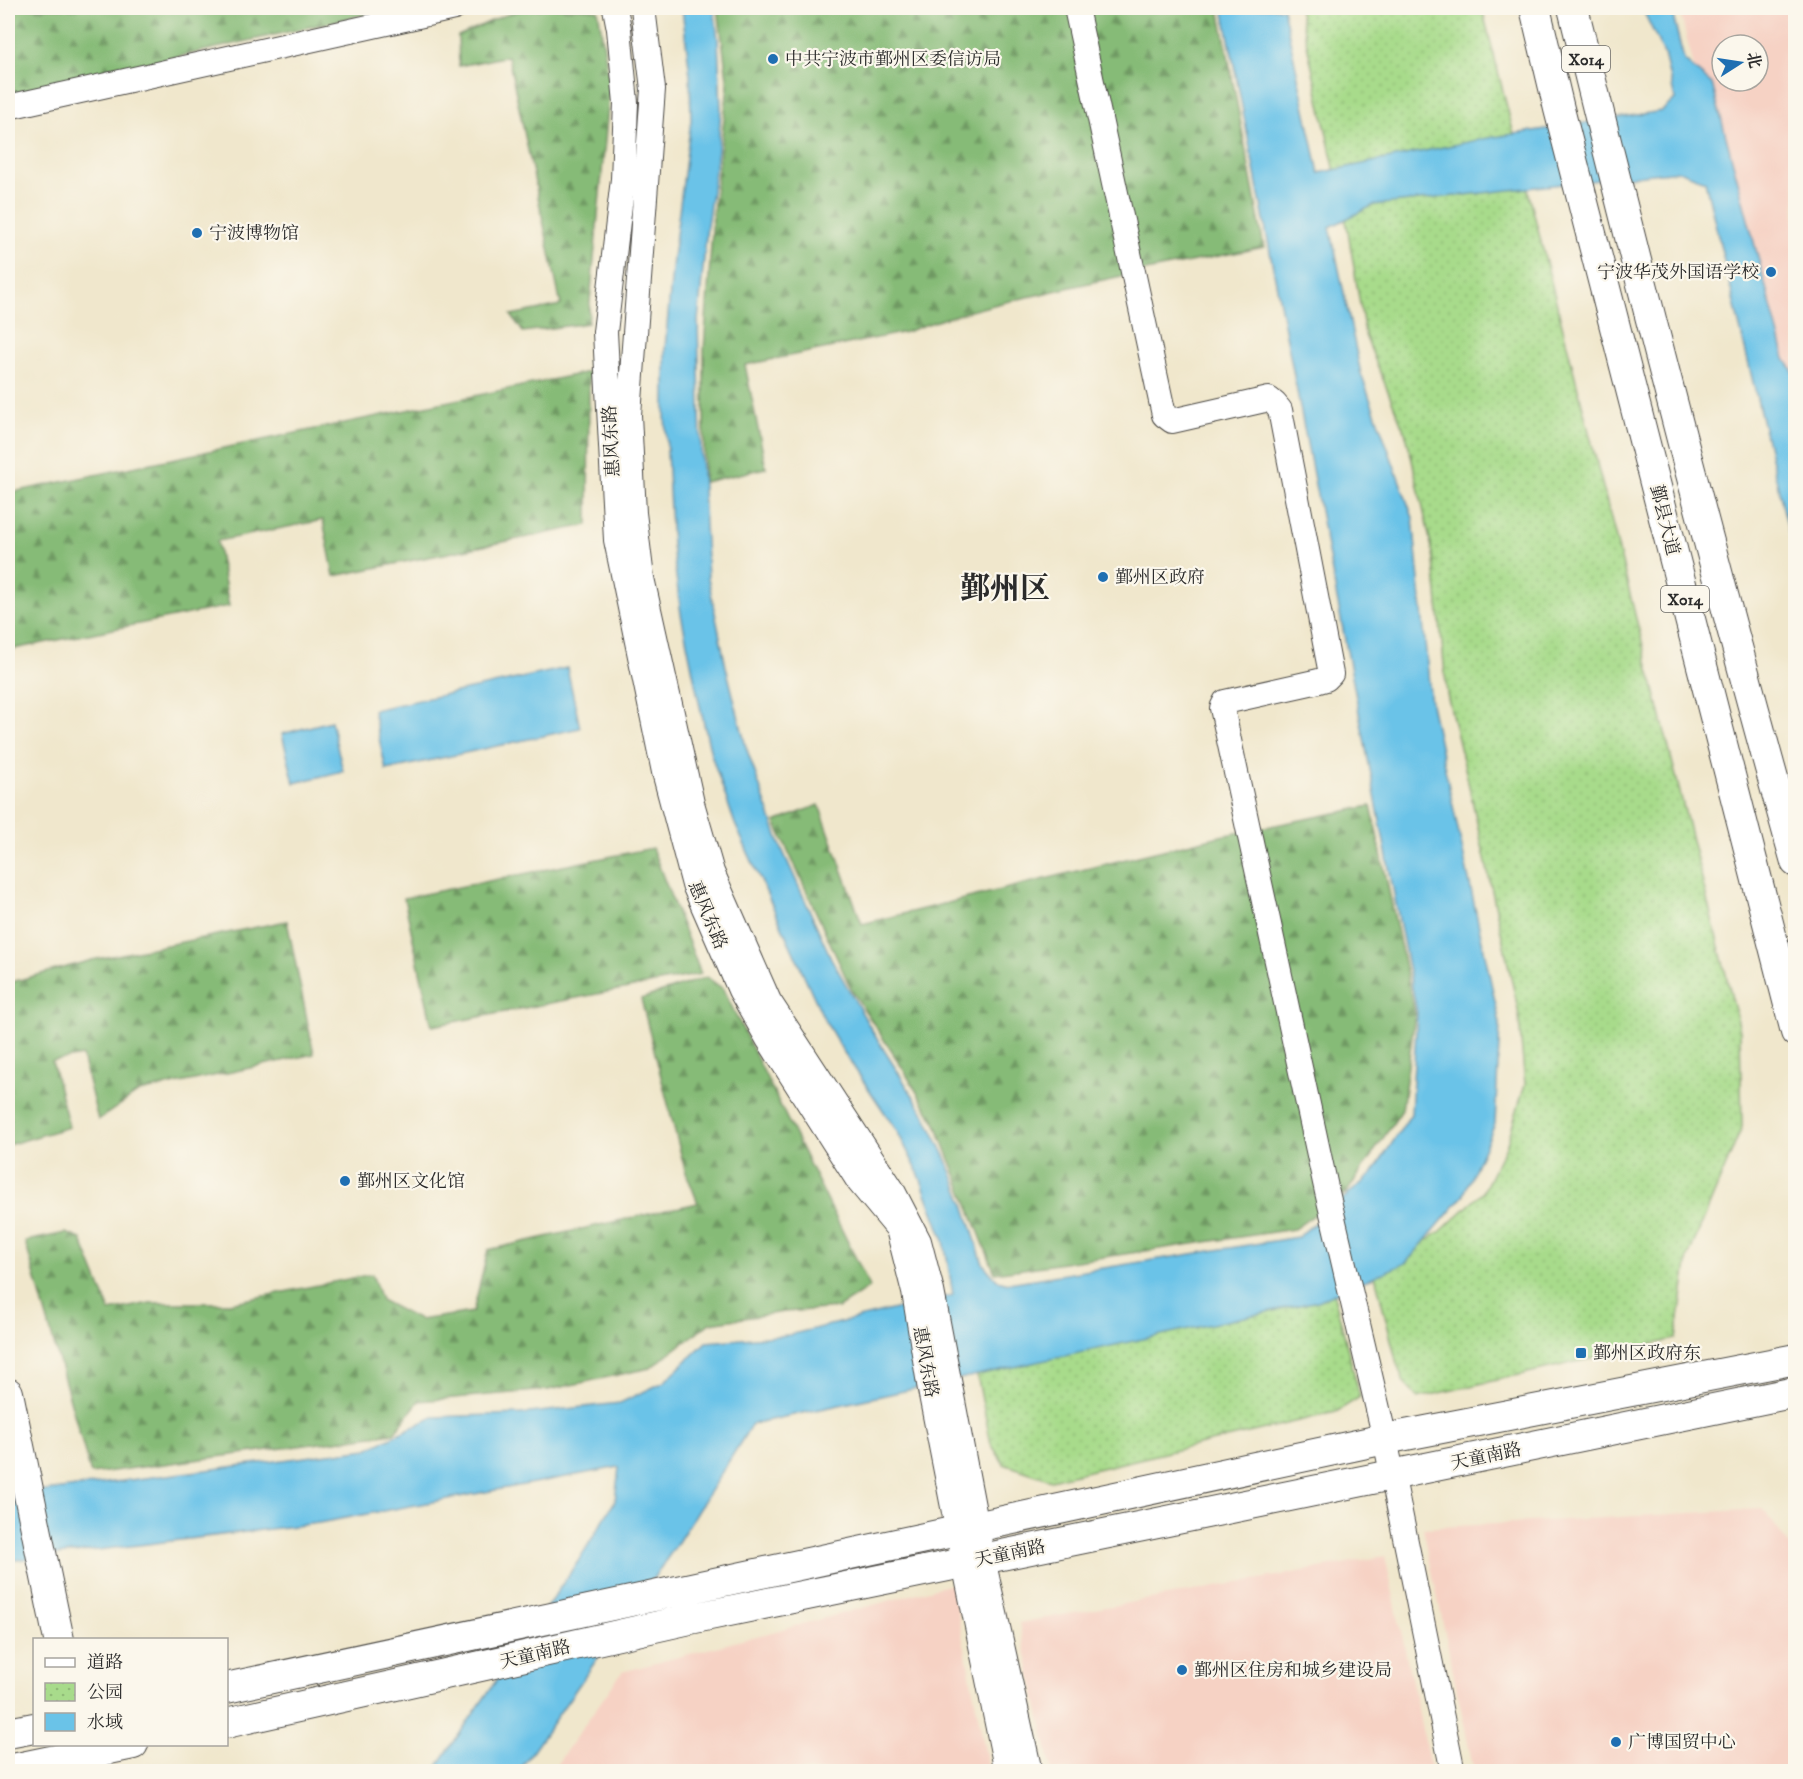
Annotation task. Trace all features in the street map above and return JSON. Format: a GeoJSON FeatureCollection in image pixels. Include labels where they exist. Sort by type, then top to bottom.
{"type":"FeatureCollection","features":[{"type":"Feature","properties":{"kind":"main road","name":"鄞县大道"},"geometry":{"type":"LineString","coordinates":[[1535,8],[1796,1032]]}},
{"type":"Feature","properties":{"kind":"main road","name":"鄞县大道"},"geometry":{"type":"LineString","coordinates":[[1574,8],[1616,182],[1751,702],[1796,862]]}},
{"type":"Feature","properties":{"kind":"main road","name":"天童南路"},"geometry":{"type":"LineString","coordinates":[[228,1688],[1385,1439],[1796,1359]]}},
{"type":"Feature","properties":{"kind":"main road","name":"天童南路"},"geometry":{"type":"LineString","coordinates":[[228,1723],[690,1618],[1796,1392]]}},
{"type":"Feature","properties":{"kind":"main road"},"geometry":{"type":"LineString","coordinates":[[10,1406],[59,1638]]}},
{"type":"Feature","properties":{"kind":"main road"},"geometry":{"type":"LineString","coordinates":[[8,1733],[33,1728]]}},
{"type":"Feature","properties":{"kind":"main road"},"geometry":{"type":"LineString","coordinates":[[8,1770],[84,1757],[125,1746]]}},
{"type":"Feature","properties":{"kind":"street"},"geometry":{"type":"LineString","coordinates":[[8,107],[454,8]]}},
{"type":"Feature","properties":{"kind":"street","name":"惠风东路"},"geometry":{"type":"LineString","coordinates":[[615,8],[626,103],[623,178],[605,332],[616,540],[664,772],[694,885],[740,990],[768,1039],[859,1182],[898,1229],[923,1291]]}},
{"type":"Feature","properties":{"kind":"street","name":"惠风东路"},"geometry":{"type":"LineString","coordinates":[[643,8],[653,89],[629,415],[634,513],[642,578],[684,768],[712,872],[769,1001],[892,1189],[920,1240],[923,1291],[973,1561],[1007,1772]]}},
{"type":"Feature","properties":{"kind":"street"},"geometry":{"type":"LineString","coordinates":[[1076,8],[1164,415],[1172,421],[1269,399],[1280,410],[1331,674],[1319,681],[1225,702],[1222,708],[1327,1192],[1393,1475],[1453,1772]]}},
{"type":"Feature","properties":{"kind":"street","name":"惠风东路"},"geometry":{"type":"LineString","coordinates":[[973,1561],[1030,1772]]}},
{"type":"Feature","properties":{"kind":"shaded area","name":"宁波华茂外国语学校"},"geometry":{"type":"Polygon","coordinates":[[[1679,8],[1795,8],[1795,464],[1679,8]]]}},
{"type":"Feature","properties":{"kind":"shaded area"},"geometry":{"type":"Polygon","coordinates":[[[1763,1509],[1795,1553],[1795,1771],[1474,1771],[1423,1528],[1763,1509]]]}},
{"type":"Feature","properties":{"kind":"shaded area"},"geometry":{"type":"Polygon","coordinates":[[[1385,1556],[1431,1771],[1052,1771],[1019,1623],[1385,1556]]]}},
{"type":"Feature","properties":{"kind":"shaded area"},"geometry":{"type":"Polygon","coordinates":[[[952,1584],[989,1771],[552,1771],[622,1672],[952,1584]]]}},
{"type":"Feature","properties":{"kind":"green space"},"geometry":{"type":"Polygon","coordinates":[[[8,8],[394,8],[8,95],[8,8]]]}},
{"type":"Feature","properties":{"kind":"green space"},"geometry":{"type":"Polygon","coordinates":[[[527,8],[598,10],[610,86],[588,323],[523,332],[511,315],[561,305],[508,56],[459,66],[458,36],[500,17],[527,8]]]}},
{"type":"Feature","properties":{"kind":"green space"},"geometry":{"type":"Polygon","coordinates":[[[718,8],[1219,8],[1264,247],[1069,287],[972,310],[906,332],[745,365],[766,468],[704,482],[704,350],[714,202],[728,86],[718,8]]]}},
{"type":"Feature","properties":{"kind":"green space"},"geometry":{"type":"Polygon","coordinates":[[[1299,8],[1482,8],[1740,1030],[1742,1127],[1688,1257],[1676,1339],[1418,1398],[1404,1383],[1397,1364],[1375,1275],[1441,1231],[1483,1192],[1507,1144],[1525,1084],[1518,1009],[1447,694],[1433,553],[1407,438],[1365,335],[1348,231],[1299,8]]]}},
{"type":"Feature","properties":{"kind":"green space"},"geometry":{"type":"Polygon","coordinates":[[[589,372],[588,525],[334,576],[323,520],[217,541],[229,606],[8,650],[8,493],[589,372]]]}},
{"type":"Feature","properties":{"kind":"green space"},"geometry":{"type":"Polygon","coordinates":[[[819,805],[862,924],[1216,837],[1371,806],[1415,1014],[1402,1110],[1347,1192],[1294,1229],[995,1273],[936,1124],[852,991],[775,822],[819,805]]]}},
{"type":"Feature","properties":{"kind":"green space"},"geometry":{"type":"Polygon","coordinates":[[[652,848],[701,974],[432,1026],[404,898],[652,848]]]}},
{"type":"Feature","properties":{"kind":"green space"},"geometry":{"type":"Polygon","coordinates":[[[287,921],[314,1054],[139,1092],[98,1120],[82,1056],[52,1061],[69,1127],[8,1145],[8,983],[92,960],[287,921]]]}},
{"type":"Feature","properties":{"kind":"green space"},"geometry":{"type":"Polygon","coordinates":[[[707,977],[723,989],[870,1287],[838,1308],[784,1312],[710,1323],[650,1368],[548,1390],[419,1401],[394,1433],[91,1474],[25,1241],[66,1233],[81,1239],[110,1311],[150,1303],[230,1303],[372,1274],[381,1300],[419,1320],[473,1312],[488,1250],[698,1203],[685,1170],[641,999],[707,977]]]}},
{"type":"Feature","properties":{"kind":"green space"},"geometry":{"type":"Polygon","coordinates":[[[1332,1287],[1360,1397],[1336,1412],[1051,1480],[1004,1464],[991,1444],[977,1375],[1332,1287]]]}},
{"type":"Feature","properties":{"kind":"water"},"geometry":{"type":"Polygon","coordinates":[[[682,8],[714,8],[718,39],[721,109],[698,321],[701,453],[708,578],[726,667],[746,747],[781,847],[831,958],[874,1034],[925,1115],[946,1158],[964,1204],[983,1264],[997,1280],[1009,1283],[1298,1237],[1372,1174],[1411,1114],[1417,1013],[1223,8],[1283,8],[1319,173],[1482,139],[1662,111],[1675,99],[1664,54],[1642,8],[1671,8],[1684,60],[1710,82],[1710,93],[1714,93],[1785,359],[1795,374],[1795,558],[1705,181],[1679,171],[1374,205],[1330,227],[1361,374],[1413,518],[1431,704],[1500,1024],[1495,1124],[1463,1196],[1406,1263],[1318,1301],[752,1424],[675,1547],[519,1771],[434,1771],[579,1560],[615,1501],[619,1467],[319,1523],[8,1561],[8,1496],[367,1449],[433,1417],[521,1414],[620,1403],[664,1382],[706,1342],[789,1335],[953,1295],[944,1241],[918,1172],[897,1131],[824,1019],[735,824],[711,754],[699,702],[681,614],[672,546],[665,414],[665,349],[673,258],[691,120],[690,75],[682,8]]]}},
{"type":"Feature","properties":{"kind":"water"},"geometry":{"type":"Polygon","coordinates":[[[567,668],[580,728],[386,770],[373,710],[567,668]]]}},
{"type":"Feature","properties":{"kind":"water"},"geometry":{"type":"Polygon","coordinates":[[[331,721],[343,771],[294,783],[282,734],[331,721]]]}},
{"type":"Feature","properties":{"kind":"place","name":"中共宁波市鄞州区委信访局"},"geometry":{"type":"Point","coordinates":[773,59]}},
{"type":"Feature","properties":{"kind":"place","name":"宁波博物馆"},"geometry":{"type":"Point","coordinates":[197,233]}},
{"type":"Feature","properties":{"kind":"place","name":"宁波华茂外国语学校"},"geometry":{"type":"Point","coordinates":[1771,272]}},
{"type":"Feature","properties":{"kind":"place","name":"鄞州区政府"},"geometry":{"type":"Point","coordinates":[1103,577]}},
{"type":"Feature","properties":{"kind":"place","name":"鄞州区文化馆"},"geometry":{"type":"Point","coordinates":[345,1181]}},
{"type":"Feature","properties":{"kind":"place","name":"鄞州区政府东"},"geometry":{"type":"Point","coordinates":[1581,1353]}},
{"type":"Feature","properties":{"kind":"place","name":"鄞州区住房和城乡建设局"},"geometry":{"type":"Point","coordinates":[1182,1670]}},
{"type":"Feature","properties":{"kind":"place","name":"广博国贸中心"},"geometry":{"type":"Point","coordinates":[1616,1742]}},
{"type":"Feature","properties":{"kind":"district","name":"鄞州区"},"geometry":{"type":"Point","coordinates":[1005,588]}}]}
